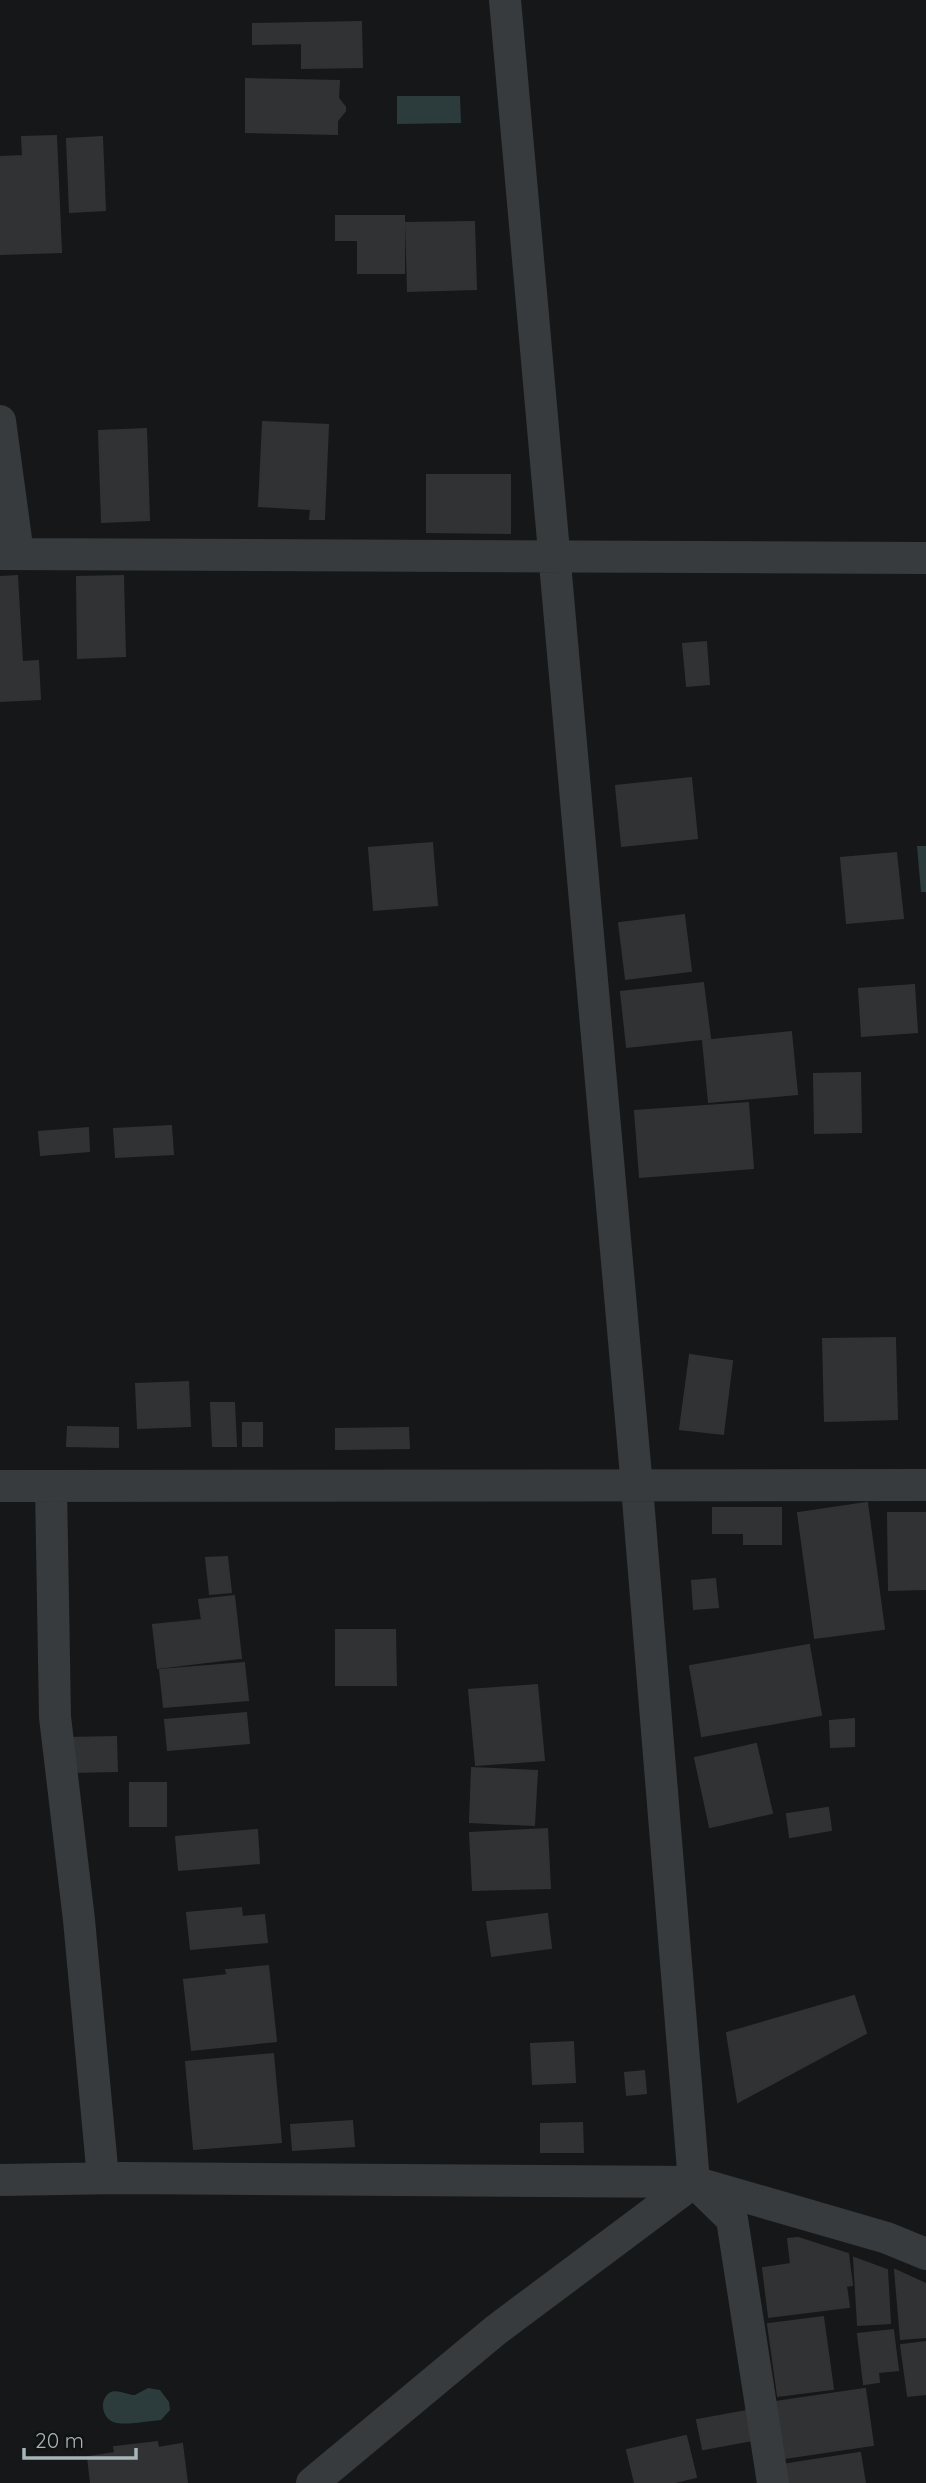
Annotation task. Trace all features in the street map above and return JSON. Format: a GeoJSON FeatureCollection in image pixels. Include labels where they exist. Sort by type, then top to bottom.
{"type":"FeatureCollection","features":[{"type":"Feature","properties":{"kind":"street"},"geometry":{"type":"LineString","coordinates":[[505,0],[637,1487],[694,2182],[732,2219],[773,2483]]}},
{"type":"Feature","properties":{"kind":"street"},"geometry":{"type":"LineString","coordinates":[[0,421],[9,554],[926,558]]}},
{"type":"Feature","properties":{"kind":"street"},"geometry":{"type":"LineString","coordinates":[[0,1486],[926,1485]]}},
{"type":"Feature","properties":{"kind":"street"},"geometry":{"type":"LineString","coordinates":[[51,1486],[55,1717],[79,1920],[103,2178]]}},
{"type":"Feature","properties":{"kind":"street"},"geometry":{"type":"LineString","coordinates":[[0,2180],[103,2178],[694,2182],[887,2238],[926,2254]]}},
{"type":"Feature","properties":{"kind":"street"},"geometry":{"type":"LineString","coordinates":[[312,2483],[496,2330],[694,2182]]}},
{"type":"Feature","properties":{"kind":"shaded area"},"geometry":{"type":"Polygon","coordinates":[[[397,96],[460,96],[461,123],[397,124],[397,96]]]}},
{"type":"Feature","properties":{"kind":"shaded area"},"geometry":{"type":"Polygon","coordinates":[[[917,846],[926,846],[926,892],[921,892],[917,846]]]}},
{"type":"Feature","properties":{"kind":"shaded area"},"geometry":{"type":"Polygon","coordinates":[[[148,2388],[160,2390],[169,2402],[170,2410],[161,2420],[122,2423],[112,2422],[105,2415],[103,2406],[109,2393],[118,2391],[135,2395],[148,2388]]]}},
{"type":"Feature","properties":{"kind":"building"},"geometry":{"type":"Polygon","coordinates":[[[361,22],[362,67],[302,68],[302,43],[253,44],[253,24],[361,22]]]}},
{"type":"Feature","properties":{"kind":"building"},"geometry":{"type":"Polygon","coordinates":[[[246,79],[339,81],[338,98],[345,111],[337,121],[337,134],[246,132],[246,79]]]}},
{"type":"Feature","properties":{"kind":"building"},"geometry":{"type":"Polygon","coordinates":[[[56,136],[61,252],[0,254],[0,157],[23,156],[22,137],[56,136]]]}},
{"type":"Feature","properties":{"kind":"building"},"geometry":{"type":"Polygon","coordinates":[[[102,137],[105,210],[70,212],[67,139],[102,137]]]}},
{"type":"Feature","properties":{"kind":"building"},"geometry":{"type":"Polygon","coordinates":[[[336,216],[404,216],[404,273],[358,273],[358,240],[336,240],[336,216]]]}},
{"type":"Feature","properties":{"kind":"building"},"geometry":{"type":"Polygon","coordinates":[[[474,222],[476,289],[408,291],[406,223],[474,222]]]}},
{"type":"Feature","properties":{"kind":"building"},"geometry":{"type":"Polygon","coordinates":[[[263,422],[328,425],[324,519],[310,519],[311,509],[259,506],[263,422]]]}},
{"type":"Feature","properties":{"kind":"building"},"geometry":{"type":"Polygon","coordinates":[[[146,429],[149,520],[102,522],[99,431],[146,429]]]}},
{"type":"Feature","properties":{"kind":"building"},"geometry":{"type":"Polygon","coordinates":[[[427,475],[510,475],[510,533],[427,532],[427,475]]]}},
{"type":"Feature","properties":{"kind":"building"},"geometry":{"type":"Polygon","coordinates":[[[17,576],[22,662],[38,661],[40,699],[0,701],[0,577],[17,576]]]}},
{"type":"Feature","properties":{"kind":"building"},"geometry":{"type":"Polygon","coordinates":[[[123,576],[125,656],[78,658],[77,577],[123,576]]]}},
{"type":"Feature","properties":{"kind":"building"},"geometry":{"type":"Polygon","coordinates":[[[706,642],[709,684],[687,686],[683,644],[706,642]]]}},
{"type":"Feature","properties":{"kind":"building"},"geometry":{"type":"Polygon","coordinates":[[[691,778],[697,838],[622,846],[616,786],[691,778]]]}},
{"type":"Feature","properties":{"kind":"building"},"geometry":{"type":"Polygon","coordinates":[[[432,843],[437,905],[374,910],[369,848],[432,843]]]}},
{"type":"Feature","properties":{"kind":"building"},"geometry":{"type":"Polygon","coordinates":[[[896,853],[903,918],[847,923],[841,858],[896,853]]]}},
{"type":"Feature","properties":{"kind":"building"},"geometry":{"type":"Polygon","coordinates":[[[684,915],[691,971],[626,979],[619,923],[684,915]]]}},
{"type":"Feature","properties":{"kind":"building"},"geometry":{"type":"Polygon","coordinates":[[[703,983],[710,1038],[627,1047],[621,992],[703,983]]]}},
{"type":"Feature","properties":{"kind":"building"},"geometry":{"type":"Polygon","coordinates":[[[914,985],[917,1032],[862,1036],[859,989],[914,985]]]}},
{"type":"Feature","properties":{"kind":"building"},"geometry":{"type":"Polygon","coordinates":[[[791,1032],[797,1094],[709,1102],[703,1041],[791,1032]]]}},
{"type":"Feature","properties":{"kind":"building"},"geometry":{"type":"Polygon","coordinates":[[[860,1073],[861,1132],[815,1133],[814,1074],[860,1073]]]}},
{"type":"Feature","properties":{"kind":"building"},"geometry":{"type":"Polygon","coordinates":[[[748,1103],[753,1168],[640,1177],[635,1111],[748,1103]]]}},
{"type":"Feature","properties":{"kind":"building"},"geometry":{"type":"Polygon","coordinates":[[[171,1126],[173,1154],[116,1157],[114,1129],[171,1126]]]}},
{"type":"Feature","properties":{"kind":"building"},"geometry":{"type":"Polygon","coordinates":[[[88,1128],[89,1151],[41,1155],[39,1132],[88,1128]]]}},
{"type":"Feature","properties":{"kind":"building"},"geometry":{"type":"Polygon","coordinates":[[[895,1338],[897,1419],[825,1421],[823,1339],[895,1338]]]}},
{"type":"Feature","properties":{"kind":"building"},"geometry":{"type":"Polygon","coordinates":[[[690,1355],[732,1361],[723,1434],[680,1429],[690,1355]]]}},
{"type":"Feature","properties":{"kind":"building"},"geometry":{"type":"Polygon","coordinates":[[[188,1382],[190,1426],[138,1428],[136,1384],[188,1382]]]}},
{"type":"Feature","properties":{"kind":"building"},"geometry":{"type":"Polygon","coordinates":[[[211,1403],[234,1403],[236,1446],[213,1446],[211,1403]]]}},
{"type":"Feature","properties":{"kind":"building"},"geometry":{"type":"Polygon","coordinates":[[[243,1423],[262,1423],[262,1446],[243,1446],[243,1423]]]}},
{"type":"Feature","properties":{"kind":"building"},"geometry":{"type":"Polygon","coordinates":[[[68,1427],[118,1428],[118,1447],[67,1446],[68,1427]]]}},
{"type":"Feature","properties":{"kind":"building"},"geometry":{"type":"Polygon","coordinates":[[[408,1428],[409,1448],[336,1449],[336,1429],[408,1428]]]}},
{"type":"Feature","properties":{"kind":"building"},"geometry":{"type":"Polygon","coordinates":[[[867,1503],[884,1629],[815,1638],[798,1513],[867,1503]]]}},
{"type":"Feature","properties":{"kind":"building"},"geometry":{"type":"Polygon","coordinates":[[[713,1508],[781,1508],[781,1544],[744,1544],[744,1533],[713,1533],[713,1508]]]}},
{"type":"Feature","properties":{"kind":"building"},"geometry":{"type":"Polygon","coordinates":[[[888,1513],[926,1513],[926,1589],[889,1590],[888,1513]]]}},
{"type":"Feature","properties":{"kind":"building"},"geometry":{"type":"Polygon","coordinates":[[[227,1557],[231,1592],[210,1594],[206,1558],[227,1557]]]}},
{"type":"Feature","properties":{"kind":"building"},"geometry":{"type":"Polygon","coordinates":[[[715,1579],[718,1607],[694,1609],[692,1581],[715,1579]]]}},
{"type":"Feature","properties":{"kind":"building"},"geometry":{"type":"Polygon","coordinates":[[[234,1596],[241,1658],[158,1668],[153,1625],[202,1620],[199,1600],[234,1596]]]}},
{"type":"Feature","properties":{"kind":"building"},"geometry":{"type":"Polygon","coordinates":[[[336,1630],[395,1630],[396,1685],[336,1685],[336,1630]]]}},
{"type":"Feature","properties":{"kind":"building"},"geometry":{"type":"Polygon","coordinates":[[[809,1645],[821,1715],[702,1736],[690,1666],[809,1645]]]}},
{"type":"Feature","properties":{"kind":"building"},"geometry":{"type":"Polygon","coordinates":[[[244,1663],[248,1700],[164,1707],[160,1670],[244,1663]]]}},
{"type":"Feature","properties":{"kind":"building"},"geometry":{"type":"Polygon","coordinates":[[[537,1685],[544,1760],[476,1765],[469,1690],[537,1685]]]}},
{"type":"Feature","properties":{"kind":"building"},"geometry":{"type":"Polygon","coordinates":[[[246,1713],[249,1743],[168,1750],[165,1720],[246,1713]]]}},
{"type":"Feature","properties":{"kind":"building"},"geometry":{"type":"Polygon","coordinates":[[[854,1719],[854,1746],[831,1747],[830,1721],[854,1719]]]}},
{"type":"Feature","properties":{"kind":"building"},"geometry":{"type":"Polygon","coordinates":[[[116,1737],[117,1771],[70,1772],[69,1738],[116,1737]]]}},
{"type":"Feature","properties":{"kind":"building"},"geometry":{"type":"Polygon","coordinates":[[[756,1744],[772,1813],[710,1827],[695,1758],[756,1744]]]}},
{"type":"Feature","properties":{"kind":"building"},"geometry":{"type":"Polygon","coordinates":[[[472,1768],[537,1771],[534,1825],[470,1822],[472,1768]]]}},
{"type":"Feature","properties":{"kind":"building"},"geometry":{"type":"Polygon","coordinates":[[[130,1783],[166,1783],[166,1826],[130,1826],[130,1783]]]}},
{"type":"Feature","properties":{"kind":"building"},"geometry":{"type":"Polygon","coordinates":[[[828,1808],[831,1830],[790,1837],[787,1814],[828,1808]]]}},
{"type":"Feature","properties":{"kind":"building"},"geometry":{"type":"Polygon","coordinates":[[[547,1829],[550,1888],[473,1890],[470,1833],[547,1829]]]}},
{"type":"Feature","properties":{"kind":"building"},"geometry":{"type":"Polygon","coordinates":[[[257,1830],[259,1863],[179,1870],[176,1837],[257,1830]]]}},
{"type":"Feature","properties":{"kind":"building"},"geometry":{"type":"Polygon","coordinates":[[[241,1908],[242,1917],[264,1915],[267,1942],[191,1949],[187,1913],[241,1908]]]}},
{"type":"Feature","properties":{"kind":"building"},"geometry":{"type":"Polygon","coordinates":[[[547,1914],[551,1948],[492,1956],[487,1922],[547,1914]]]}},
{"type":"Feature","properties":{"kind":"building"},"geometry":{"type":"Polygon","coordinates":[[[268,1966],[276,2041],[192,2050],[184,1980],[228,1975],[226,1970],[268,1966]]]}},
{"type":"Feature","properties":{"kind":"building"},"geometry":{"type":"Polygon","coordinates":[[[854,1996],[866,2033],[738,2102],[727,2033],[854,1996]]]}},
{"type":"Feature","properties":{"kind":"building"},"geometry":{"type":"Polygon","coordinates":[[[573,2042],[575,2082],[533,2084],[531,2044],[573,2042]]]}},
{"type":"Feature","properties":{"kind":"building"},"geometry":{"type":"Polygon","coordinates":[[[273,2054],[281,2142],[194,2149],[186,2062],[273,2054]]]}},
{"type":"Feature","properties":{"kind":"building"},"geometry":{"type":"Polygon","coordinates":[[[644,2071],[646,2093],[627,2095],[625,2073],[644,2071]]]}},
{"type":"Feature","properties":{"kind":"building"},"geometry":{"type":"Polygon","coordinates":[[[352,2121],[354,2146],[293,2150],[291,2125],[352,2121]]]}},
{"type":"Feature","properties":{"kind":"building"},"geometry":{"type":"Polygon","coordinates":[[[582,2123],[583,2152],[541,2152],[541,2124],[582,2123]]]}},
{"type":"Feature","properties":{"kind":"building"},"geometry":{"type":"Polygon","coordinates":[[[798,2238],[848,2254],[852,2285],[846,2286],[849,2307],[769,2317],[763,2268],[791,2264],[788,2239],[798,2238]]]}},
{"type":"Feature","properties":{"kind":"building"},"geometry":{"type":"Polygon","coordinates":[[[854,2258],[887,2270],[890,2323],[858,2325],[854,2258]]]}},
{"type":"Feature","properties":{"kind":"building"},"geometry":{"type":"Polygon","coordinates":[[[895,2270],[926,2284],[926,2337],[901,2339],[895,2270]]]}},
{"type":"Feature","properties":{"kind":"building"},"geometry":{"type":"Polygon","coordinates":[[[823,2317],[833,2389],[778,2396],[768,2324],[823,2317]]]}},
{"type":"Feature","properties":{"kind":"building"},"geometry":{"type":"Polygon","coordinates":[[[893,2330],[898,2370],[878,2372],[879,2382],[864,2384],[858,2334],[893,2330]]]}},
{"type":"Feature","properties":{"kind":"building"},"geometry":{"type":"Polygon","coordinates":[[[926,2342],[926,2394],[908,2396],[901,2345],[926,2342]]]}},
{"type":"Feature","properties":{"kind":"building"},"geometry":{"type":"Polygon","coordinates":[[[865,2389],[873,2445],[777,2459],[768,2403],[865,2389]]]}},
{"type":"Feature","properties":{"kind":"building"},"geometry":{"type":"Polygon","coordinates":[[[747,2411],[753,2440],[703,2449],[697,2420],[747,2411]]]}},
{"type":"Feature","properties":{"kind":"building"},"geometry":{"type":"Polygon","coordinates":[[[686,2436],[696,2477],[671,2483],[635,2483],[627,2450],[686,2436]]]}},
{"type":"Feature","properties":{"kind":"building"},"geometry":{"type":"Polygon","coordinates":[[[157,2442],[158,2448],[182,2444],[187,2483],[91,2483],[88,2457],[115,2453],[114,2447],[157,2442]]]}},
{"type":"Feature","properties":{"kind":"building"},"geometry":{"type":"Polygon","coordinates":[[[860,2453],[865,2483],[784,2483],[781,2465],[860,2453]]]}}]}
